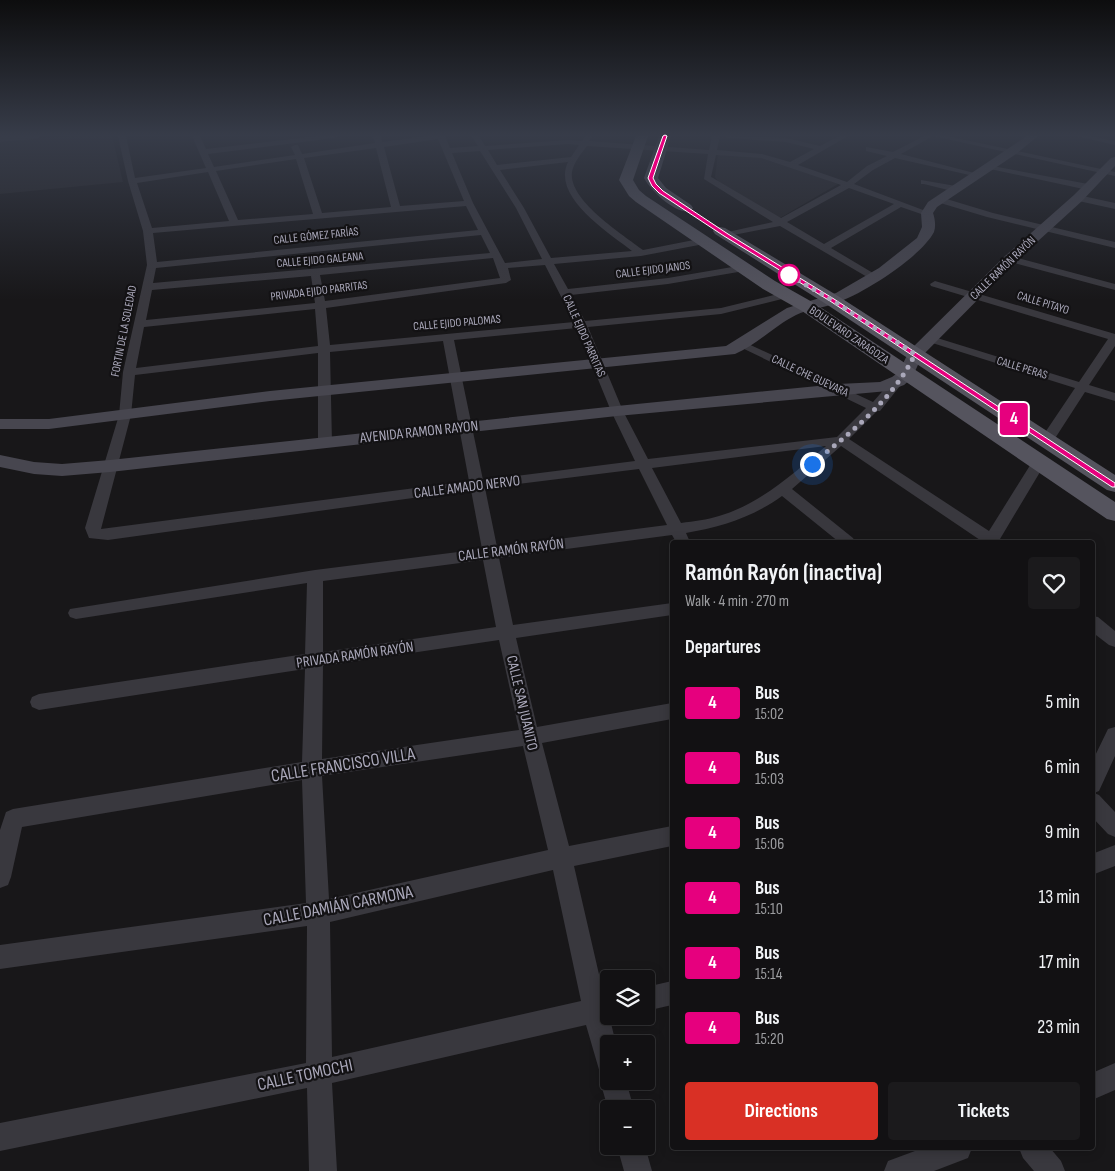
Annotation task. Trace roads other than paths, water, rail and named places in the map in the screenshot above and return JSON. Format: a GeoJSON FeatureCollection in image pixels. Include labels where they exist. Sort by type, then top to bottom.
{"type":"FeatureCollection","features":[{"type":"Feature","properties":{"kind":"main road","name":"BOULEVARD ZARAGOZA"},"geometry":{"type":"LineString","coordinates":[[633,191],[641,199],[744,268],[906,370],[1115,513]]}},
{"type":"Feature","properties":{"kind":"main road","name":"BOULEVARD ZARAGOZA"},"geometry":{"type":"LineString","coordinates":[[662,191],[726,235],[832,300],[906,370],[1047,440],[1109,479]]}},
{"type":"Feature","properties":{"kind":"main road"},"geometry":{"type":"LineString","coordinates":[[0,424],[49,424],[325,391],[723,352],[744,345],[786,314],[832,300],[853,291],[874,278],[922,241],[928,231],[927,213],[932,205],[954,191]]}},
{"type":"Feature","properties":{"kind":"main road","name":"CALLE RAMÓN RAYÓN"},"geometry":{"type":"LineString","coordinates":[[906,370],[930,339],[1010,259],[1085,191]]}},
{"type":"Feature","properties":{"kind":"main road"},"geometry":{"type":"LineString","coordinates":[[838,389],[882,387],[906,370]]}},
{"type":"Feature","properties":{"kind":"main road","name":"AVENIDA RAMON RAYON"},"geometry":{"type":"LineString","coordinates":[[0,461],[43,469],[62,470],[110,466],[838,389]]}},
{"type":"Feature","properties":{"kind":"street","name":"FORTIN DE LA SOLEDAD"},"geometry":{"type":"LineString","coordinates":[[93,532],[125,415],[129,372],[152,265],[148,231],[135,191]]}},
{"type":"Feature","properties":{"kind":"street"},"geometry":{"type":"LineString","coordinates":[[219,191],[235,224]]}},
{"type":"Feature","properties":{"kind":"street"},"geometry":{"type":"LineString","coordinates":[[310,191],[318,216]]}},
{"type":"Feature","properties":{"kind":"street"},"geometry":{"type":"LineString","coordinates":[[391,191],[396,209]]}},
{"type":"Feature","properties":{"kind":"street"},"geometry":{"type":"LineString","coordinates":[[464,191],[502,266],[640,253],[704,241]]}},
{"type":"Feature","properties":{"kind":"street","name":"CALLE EJIDO PARRITAS"},"geometry":{"type":"LineString","coordinates":[[509,191],[520,208],[582,326],[617,412],[681,536]]}},
{"type":"Feature","properties":{"kind":"street"},"geometry":{"type":"LineString","coordinates":[[570,191],[576,199],[640,253]]}},
{"type":"Feature","properties":{"kind":"street"},"geometry":{"type":"LineString","coordinates":[[727,191],[874,278]]}},
{"type":"Feature","properties":{"kind":"street"},"geometry":{"type":"LineString","coordinates":[[726,235],[779,222],[837,191]]}},
{"type":"Feature","properties":{"kind":"street"},"geometry":{"type":"LineString","coordinates":[[863,191],[927,213]]}},
{"type":"Feature","properties":{"kind":"street"},"geometry":{"type":"LineString","coordinates":[[1078,198],[1115,206]]}},
{"type":"Feature","properties":{"kind":"street"},"geometry":{"type":"LineString","coordinates":[[940,200],[990,215],[1115,245]]}},
{"type":"Feature","properties":{"kind":"street"},"geometry":{"type":"LineString","coordinates":[[148,231],[469,203]]}},
{"type":"Feature","properties":{"kind":"street"},"geometry":{"type":"LineString","coordinates":[[825,248],[900,204]]}},
{"type":"Feature","properties":{"kind":"street","name":"CALLE GÓMEZ FARÍAS"},"geometry":{"type":"LineString","coordinates":[[152,265],[484,232]]}},
{"type":"Feature","properties":{"kind":"street","name":"CALLE EJIDO GALEANA"},"geometry":{"type":"LineString","coordinates":[[146,287],[316,273],[495,255]]}},
{"type":"Feature","properties":{"kind":"street"},"geometry":{"type":"LineString","coordinates":[[1010,259],[1115,287]]}},
{"type":"Feature","properties":{"kind":"street","name":"PRIVADA EJIDO PARRITAS"},"geometry":{"type":"LineString","coordinates":[[138,324],[322,305],[502,282],[507,279],[502,266]]}},
{"type":"Feature","properties":{"kind":"street","name":"CALLE EJIDO JANOS"},"geometry":{"type":"LineString","coordinates":[[565,292],[668,281],[744,268]]}},
{"type":"Feature","properties":{"kind":"street"},"geometry":{"type":"LineString","coordinates":[[316,273],[322,305],[325,349],[325,443]]}},
{"type":"Feature","properties":{"kind":"street","name":"CALLE PITAYO"},"geometry":{"type":"LineString","coordinates":[[935,284],[1115,338]]}},
{"type":"Feature","properties":{"kind":"street","name":"CALLE EJIDO PALOMAS"},"geometry":{"type":"LineString","coordinates":[[129,372],[325,349],[582,326],[732,310],[786,295]]}},
{"type":"Feature","properties":{"kind":"street","name":"CALLE SAN JUANITO"},"geometry":{"type":"LineString","coordinates":[[448,338],[506,633],[529,737],[600,1004]]}},
{"type":"Feature","properties":{"kind":"street"},"geometry":{"type":"LineString","coordinates":[[1047,440],[1115,338]]}},
{"type":"Feature","properties":{"kind":"street","name":"CALLE PERAS"},"geometry":{"type":"LineString","coordinates":[[930,339],[1115,397]]}},
{"type":"Feature","properties":{"kind":"street","name":"CALLE CHE GUEVARA"},"geometry":{"type":"LineString","coordinates":[[744,345],[876,408]]}},
{"type":"Feature","properties":{"kind":"street","name":"CALLE RAMÓN RAYÓN"},"geometry":{"type":"LineString","coordinates":[[76,613],[315,576],[491,552],[681,536],[757,506],[783,489],[876,408],[906,370]]}},
{"type":"Feature","properties":{"kind":"street"},"geometry":{"type":"LineString","coordinates":[[841,440],[988,540]]}},
{"type":"Feature","properties":{"kind":"street","name":"CALLE AMADO NERVO"},"geometry":{"type":"LineString","coordinates":[[93,532],[97,535],[108,535],[476,485],[644,466],[841,440]]}},
{"type":"Feature","properties":{"kind":"street"},"geometry":{"type":"LineString","coordinates":[[992,540],[1039,462]]}},
{"type":"Feature","properties":{"kind":"street"},"geometry":{"type":"LineString","coordinates":[[783,489],[846,540]]}},
{"type":"Feature","properties":{"kind":"street"},"geometry":{"type":"LineString","coordinates":[[315,576],[312,769],[318,913],[319,1073],[323,1171]]}},
{"type":"Feature","properties":{"kind":"street","name":"PRIVADA RAMÓN RAYÓN"},"geometry":{"type":"LineString","coordinates":[[38,702],[670,609]]}},
{"type":"Feature","properties":{"kind":"street"},"geometry":{"type":"LineString","coordinates":[[1095,624],[1115,640]]}},
{"type":"Feature","properties":{"kind":"street","name":"CALLE FRANCISCO VILLA"},"geometry":{"type":"LineString","coordinates":[[0,878],[13,819],[312,769],[529,737],[670,711]]}},
{"type":"Feature","properties":{"kind":"street"},"geometry":{"type":"LineString","coordinates":[[1095,778],[1115,735]]}},
{"type":"Feature","properties":{"kind":"street"},"geometry":{"type":"LineString","coordinates":[[1095,805],[1115,827]]}},
{"type":"Feature","properties":{"kind":"street","name":"CALLE DAMIÁN CARMONA"},"geometry":{"type":"LineString","coordinates":[[0,957],[318,913],[561,858],[670,836]]}},
{"type":"Feature","properties":{"kind":"street"},"geometry":{"type":"LineString","coordinates":[[1095,864],[1115,855]]}},
{"type":"Feature","properties":{"kind":"street"},"geometry":{"type":"LineString","coordinates":[[655,997],[670,993]]}},
{"type":"Feature","properties":{"kind":"street","name":"CALLE TOMOCHI"},"geometry":{"type":"LineString","coordinates":[[0,1137],[319,1073],[600,1008]]}},
{"type":"Feature","properties":{"kind":"street"},"geometry":{"type":"LineString","coordinates":[[1095,1086],[1115,1076]]}},
{"type":"Feature","properties":{"kind":"street"},"geometry":{"type":"LineString","coordinates":[[898,1171],[953,1150]]}},
{"type":"Feature","properties":{"kind":"street"},"geometry":{"type":"LineString","coordinates":[[1035,1150],[1051,1171]]}},
{"type":"Feature","properties":{"kind":"street"},"geometry":{"type":"LineString","coordinates":[[634,1155],[638,1171]]}}]}
